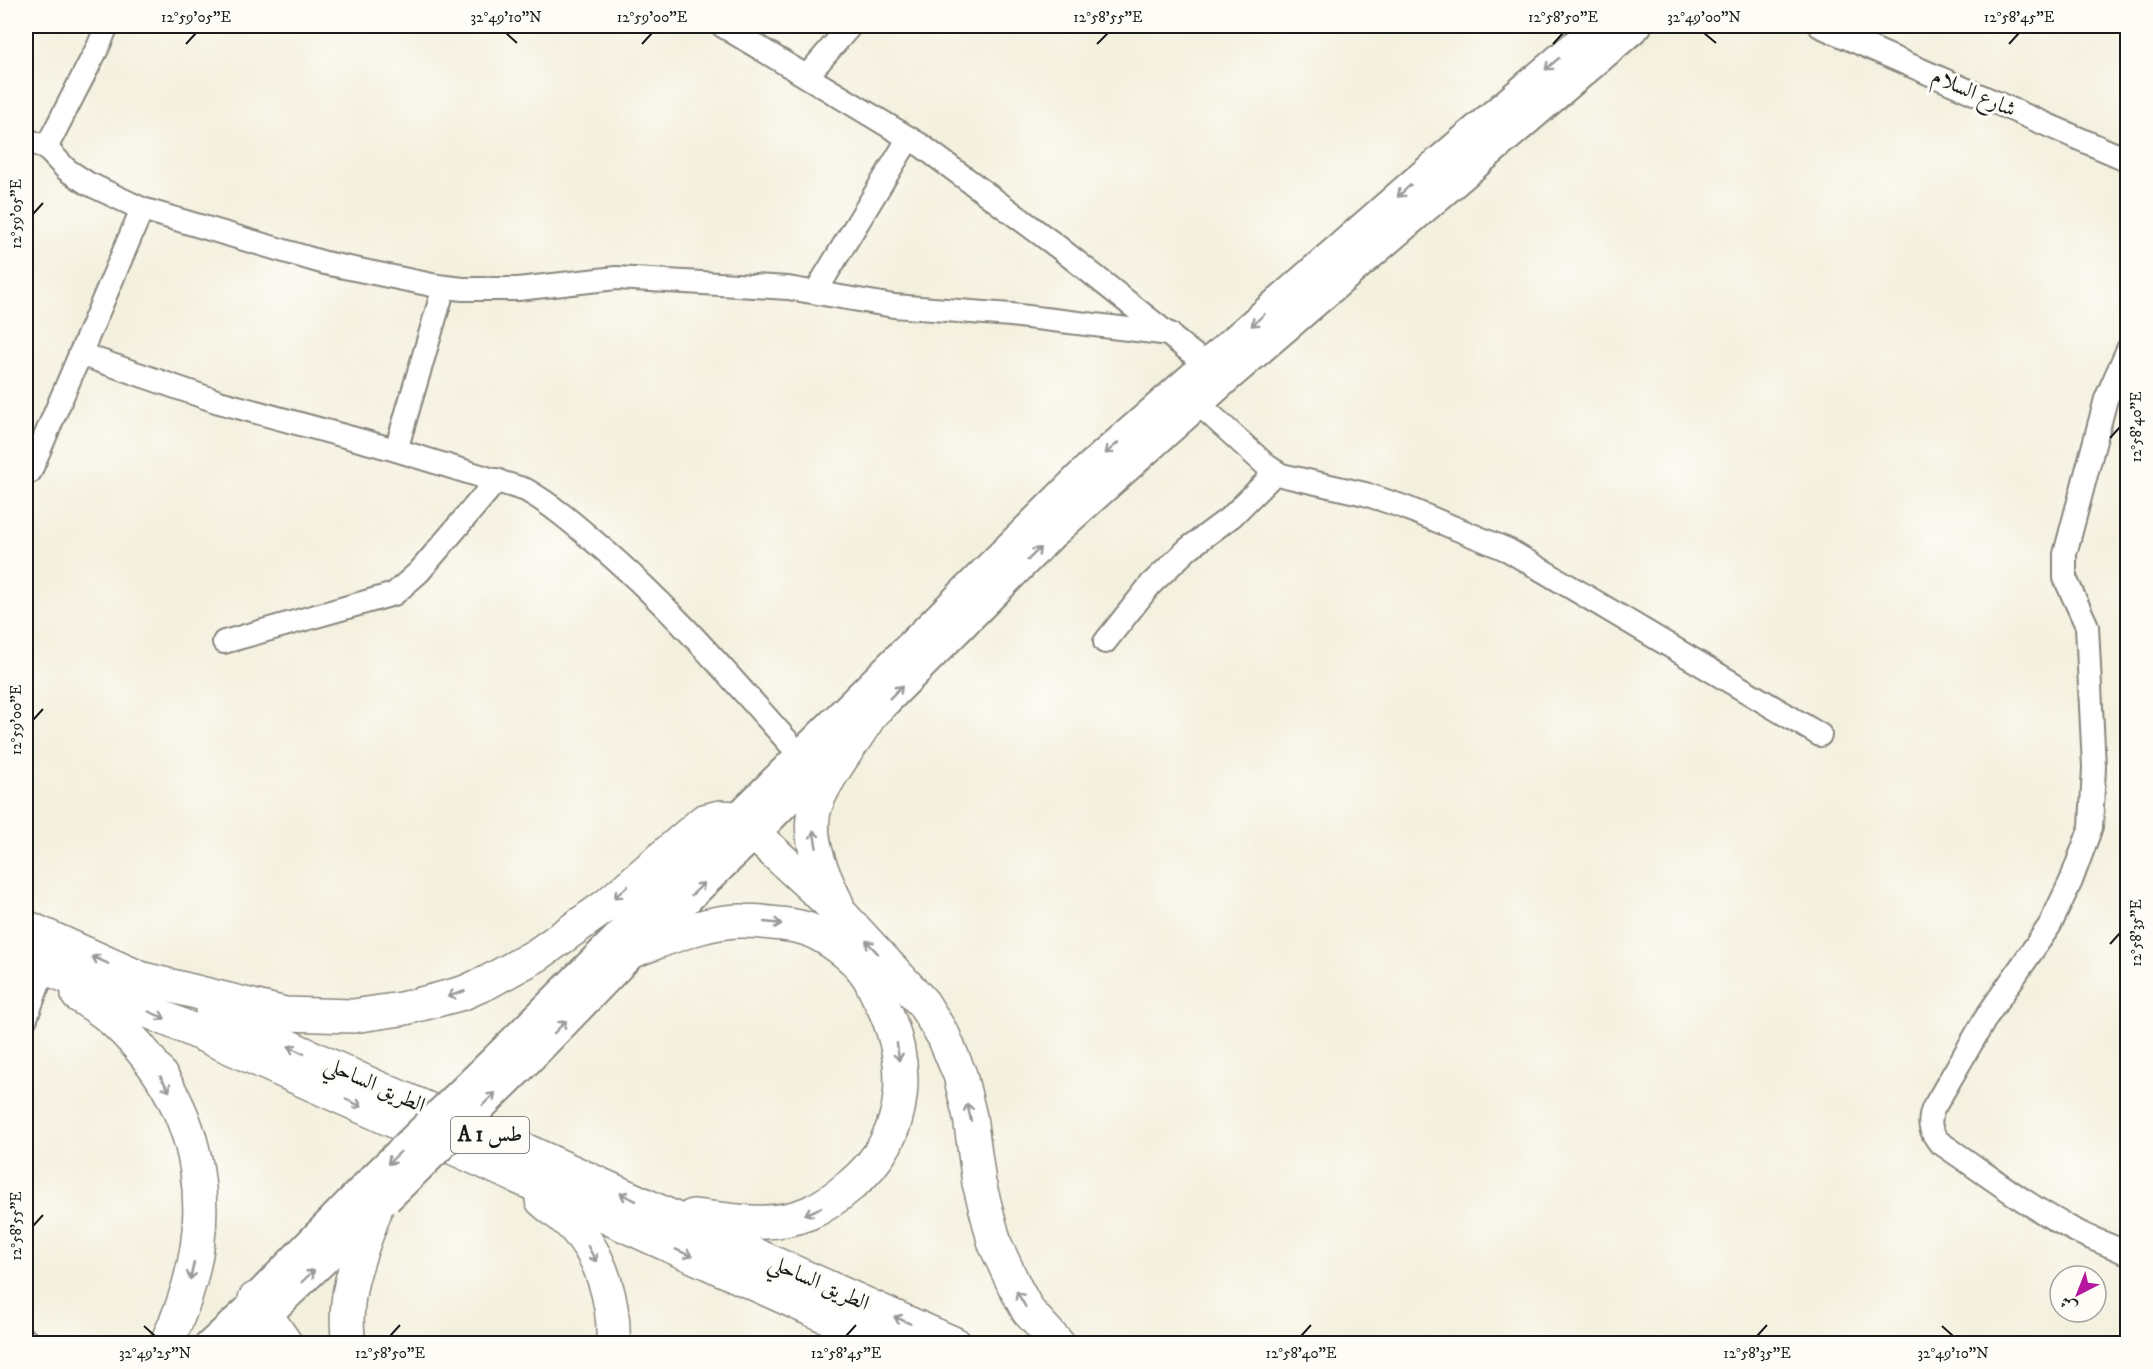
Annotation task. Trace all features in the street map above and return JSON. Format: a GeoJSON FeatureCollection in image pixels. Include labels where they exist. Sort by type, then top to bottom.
{"type":"FeatureCollection","features":[{"type":"Feature","properties":{"kind":"highway"},"geometry":{"type":"LineString","coordinates":[[841,914],[821,870],[813,832],[814,811],[822,792],[868,719]]}},
{"type":"Feature","properties":{"kind":"highway"},"geometry":{"type":"LineString","coordinates":[[139,978],[285,1014],[353,1016],[401,1009],[434,1001],[463,993],[537,956],[606,906],[704,821],[720,817],[746,827],[841,914],[923,1003],[944,1037],[960,1076],[968,1107],[979,1183],[995,1244],[1028,1311],[1058,1344]]}},
{"type":"Feature","properties":{"kind":"highway"},"geometry":{"type":"LineString","coordinates":[[635,950],[698,928],[743,920],[807,929],[827,939],[865,971],[885,1008],[898,1046],[901,1087],[897,1112],[887,1143],[864,1174],[829,1203],[809,1213],[786,1220],[762,1223],[668,1216]]}},
{"type":"Feature","properties":{"kind":"highway","name":"الطريق الساحلي"},"geometry":{"type":"LineString","coordinates":[[26,927],[376,1087],[522,1149],[955,1344]]}},
{"type":"Feature","properties":{"kind":"highway"},"geometry":{"type":"LineString","coordinates":[[33,964],[106,1015],[150,1060],[172,1096],[193,1144],[200,1209],[198,1241],[193,1273],[170,1340]]}},
{"type":"Feature","properties":{"kind":"highway","name":"الطريق الساحلي"},"geometry":{"type":"LineString","coordinates":[[33,964],[192,1030],[888,1344]]}},
{"type":"Feature","properties":{"kind":"highway"},"geometry":{"type":"LineString","coordinates":[[486,1162],[540,1198],[574,1227],[593,1253],[607,1289],[614,1321],[613,1344]]}},
{"type":"Feature","properties":{"kind":"highway"},"geometry":{"type":"LineString","coordinates":[[349,1344],[346,1326],[350,1283],[378,1196]]}},
{"type":"Feature","properties":{"kind":"highway"},"geometry":{"type":"LineString","coordinates":[[260,1308],[286,1344]]}},
{"type":"Feature","properties":{"kind":"main road"},"geometry":{"type":"LineString","coordinates":[[508,1063],[635,950],[746,827],[800,755],[1089,467],[1414,182],[1597,26]]}},
{"type":"Feature","properties":{"kind":"main road"},"geometry":{"type":"LineString","coordinates":[[260,1308],[378,1196],[508,1063],[746,827],[868,719],[1053,534],[1630,28]]}},
{"type":"Feature","properties":{"kind":"street"},"geometry":{"type":"LineString","coordinates":[[107,26],[98,47],[36,143],[67,170],[87,183],[142,209],[325,263],[463,289],[518,289],[616,278],[788,288],[894,306],[1011,315],[1170,334]]}},
{"type":"Feature","properties":{"kind":"street"},"geometry":{"type":"LineString","coordinates":[[723,26],[909,138],[979,187],[1207,365]]}},
{"type":"Feature","properties":{"kind":"street"},"geometry":{"type":"LineString","coordinates":[[807,76],[850,26]]}},
{"type":"Feature","properties":{"kind":"street","name":"شارع السلام"},"geometry":{"type":"LineString","coordinates":[[1820,26],[2127,160]]}},
{"type":"Feature","properties":{"kind":"street"},"geometry":{"type":"LineString","coordinates":[[816,291],[909,138]]}},
{"type":"Feature","properties":{"kind":"street"},"geometry":{"type":"LineString","coordinates":[[30,472],[142,209]]}},
{"type":"Feature","properties":{"kind":"street"},"geometry":{"type":"LineString","coordinates":[[396,450],[444,287]]}},
{"type":"Feature","properties":{"kind":"street"},"geometry":{"type":"LineString","coordinates":[[2127,349],[2106,399],[2065,554],[2065,578],[2086,626],[2094,767],[2091,827],[2071,881],[2050,925],[1987,1016],[1933,1110],[1929,1121],[1932,1133],[1940,1142],[2015,1193],[2077,1232],[2109,1244],[2127,1254]]}},
{"type":"Feature","properties":{"kind":"street"},"geometry":{"type":"LineString","coordinates":[[80,354],[219,402],[497,480],[526,490],[546,501],[633,574],[800,755]]}},
{"type":"Feature","properties":{"kind":"street"},"geometry":{"type":"LineString","coordinates":[[1199,404],[1276,472],[1365,494],[1404,507],[1508,550],[1820,735]]}},
{"type":"Feature","properties":{"kind":"street"},"geometry":{"type":"LineString","coordinates":[[1105,642],[1151,584],[1189,548],[1232,516],[1276,472]]}},
{"type":"Feature","properties":{"kind":"street"},"geometry":{"type":"LineString","coordinates":[[224,642],[394,594],[419,572],[497,480]]}},
{"type":"Feature","properties":{"kind":"street"},"geometry":{"type":"LineString","coordinates":[[26,1018],[33,964]]}},
{"type":"Feature","properties":{"kind":"street"},"geometry":{"type":"LineString","coordinates":[[206,1344],[260,1308]]}},
{"type":"Feature","properties":{"kind":"street"},"geometry":{"type":"LineString","coordinates":[[236,1344],[260,1308]]}},
{"type":"Feature","properties":{"kind":"street"},"geometry":{"type":"LineString","coordinates":[[26,1340],[29,1344]]}}]}
